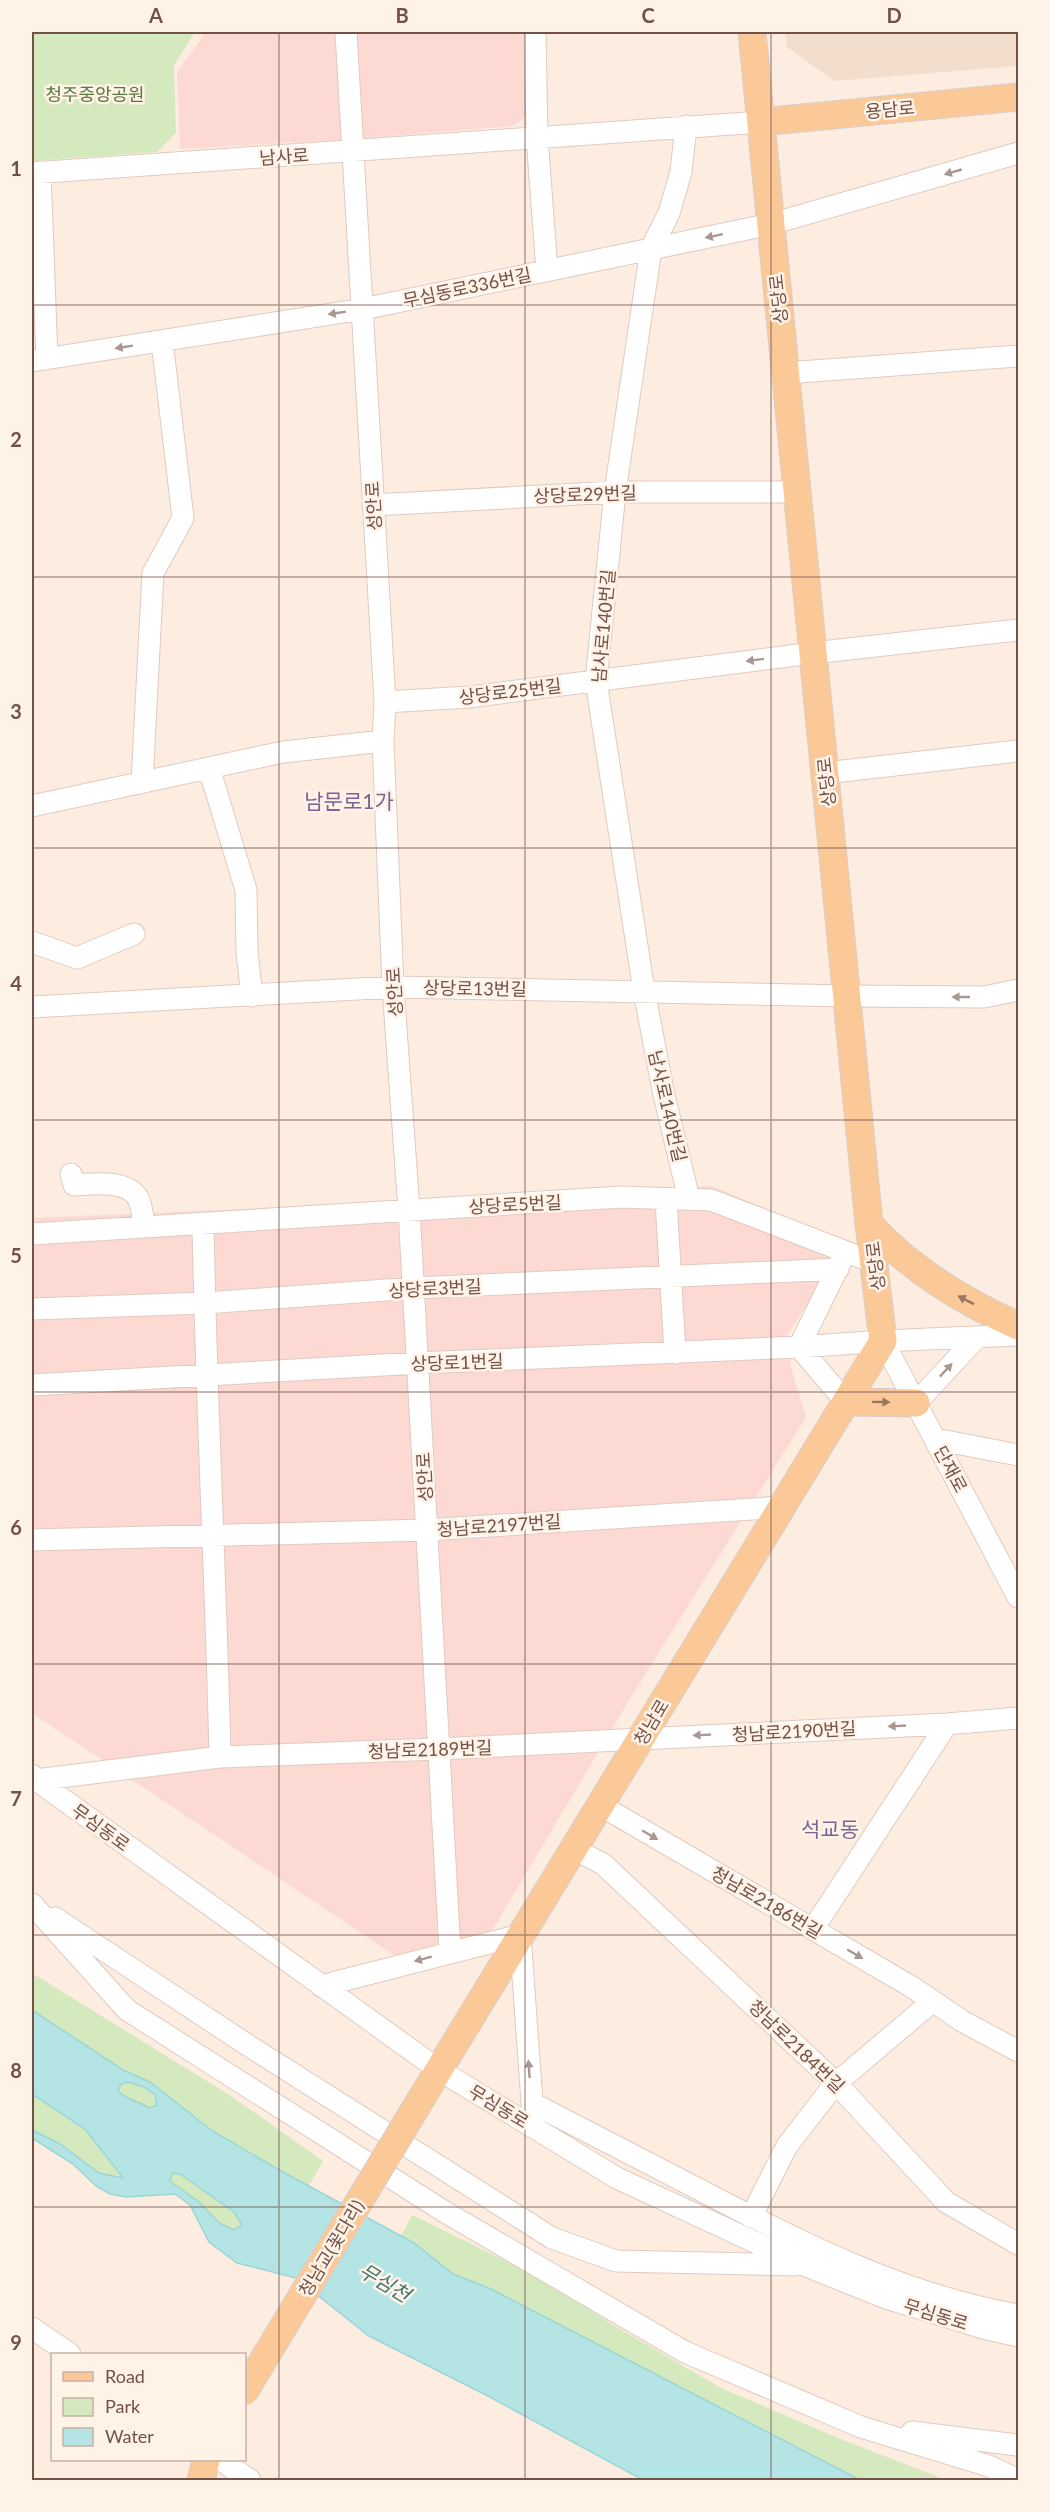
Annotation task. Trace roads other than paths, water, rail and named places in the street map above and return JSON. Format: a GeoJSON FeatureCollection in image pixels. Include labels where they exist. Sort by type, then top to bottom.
{"type":"FeatureCollection","features":[{"type":"Feature","properties":{"kind":"main road","name":"상당로"},"geometry":{"type":"LineString","coordinates":[[752,32],[869,1224],[883,1341]]}},
{"type":"Feature","properties":{"kind":"main road","name":"용담로"},"geometry":{"type":"LineString","coordinates":[[761,122],[1018,97]]}},
{"type":"Feature","properties":{"kind":"main road"},"geometry":{"type":"LineString","coordinates":[[869,1224],[891,1248],[920,1271],[958,1296],[1018,1326]]}},
{"type":"Feature","properties":{"kind":"main road","name":"청남로"},"geometry":{"type":"LineString","coordinates":[[418,2104],[883,1341]]}},
{"type":"Feature","properties":{"kind":"main road"},"geometry":{"type":"LineString","coordinates":[[846,1402],[916,1403]]}},
{"type":"Feature","properties":{"kind":"main road","name":"청남교(꽃다리)"},"geometry":{"type":"LineString","coordinates":[[246,2389],[418,2104]]}},
{"type":"Feature","properties":{"kind":"main road"},"geometry":{"type":"LineString","coordinates":[[201,2481],[206,2461]]}},
{"type":"Feature","properties":{"kind":"street","name":"성안로"},"geometry":{"type":"LineString","coordinates":[[346,32],[385,702],[383,741],[393,987],[414,1288],[450,1952]]}},
{"type":"Feature","properties":{"kind":"street"},"geometry":{"type":"LineString","coordinates":[[535,32],[537,137],[547,271]]}},
{"type":"Feature","properties":{"kind":"street","name":"남사로"},"geometry":{"type":"LineString","coordinates":[[36,173],[761,122]]}},
{"type":"Feature","properties":{"kind":"street","name":"남사로140번길"},"geometry":{"type":"LineString","coordinates":[[686,126],[681,172],[669,213],[651,249],[615,492],[596,681],[644,991],[664,1095],[689,1199]]}},
{"type":"Feature","properties":{"kind":"street"},"geometry":{"type":"LineString","coordinates":[[771,224],[1014,154]]}},
{"type":"Feature","properties":{"kind":"street"},"geometry":{"type":"LineString","coordinates":[[36,173],[39,360]]}},
{"type":"Feature","properties":{"kind":"street","name":"무심동로336번길"},"geometry":{"type":"LineString","coordinates":[[39,360],[363,309],[771,224]]}},
{"type":"Feature","properties":{"kind":"street"},"geometry":{"type":"LineString","coordinates":[[142,782],[153,573],[183,518],[162,341]]}},
{"type":"Feature","properties":{"kind":"street"},"geometry":{"type":"LineString","coordinates":[[786,374],[1018,356]]}},
{"type":"Feature","properties":{"kind":"street","name":"상당로29번길"},"geometry":{"type":"LineString","coordinates":[[373,505],[615,492],[797,492]]}},
{"type":"Feature","properties":{"kind":"street","name":"상당로25번길"},"geometry":{"type":"LineString","coordinates":[[385,702],[469,697],[813,653],[1018,630]]}},
{"type":"Feature","properties":{"kind":"street"},"geometry":{"type":"LineString","coordinates":[[32,806],[283,752],[383,741]]}},
{"type":"Feature","properties":{"kind":"street"},"geometry":{"type":"LineString","coordinates":[[825,772],[1018,751]]}},
{"type":"Feature","properties":{"kind":"street"},"geometry":{"type":"LineString","coordinates":[[209,768],[246,890],[247,953],[252,996]]}},
{"type":"Feature","properties":{"kind":"street"},"geometry":{"type":"LineString","coordinates":[[32,942],[77,958],[134,934]]}},
{"type":"Feature","properties":{"kind":"street","name":"상당로13번길"},"geometry":{"type":"LineString","coordinates":[[32,1007],[393,987],[984,997],[1018,990]]}},
{"type":"Feature","properties":{"kind":"street"},"geometry":{"type":"LineString","coordinates":[[71,1174],[74,1185],[99,1183],[129,1189],[138,1199],[144,1226]]}},
{"type":"Feature","properties":{"kind":"street","name":"상당로5번길"},"geometry":{"type":"LineString","coordinates":[[32,1234],[621,1197],[689,1199],[711,1200],[842,1260],[875,1263]]}},
{"type":"Feature","properties":{"kind":"street"},"geometry":{"type":"LineString","coordinates":[[666,1199],[675,1353]]}},
{"type":"Feature","properties":{"kind":"street"},"geometry":{"type":"LineString","coordinates":[[203,1223],[206,1376],[215,1537],[220,1757]]}},
{"type":"Feature","properties":{"kind":"street"},"geometry":{"type":"LineString","coordinates":[[842,1260],[799,1347],[846,1402]]}},
{"type":"Feature","properties":{"kind":"street","name":"상당로3번길"},"geometry":{"type":"LineString","coordinates":[[32,1309],[205,1303],[414,1288],[671,1275],[842,1260]]}},
{"type":"Feature","properties":{"kind":"street","name":"상당로1번길"},"geometry":{"type":"LineString","coordinates":[[32,1385],[418,1363],[675,1353],[1018,1335]]}},
{"type":"Feature","properties":{"kind":"street"},"geometry":{"type":"LineString","coordinates":[[916,1403],[977,1337]]}},
{"type":"Feature","properties":{"kind":"street","name":"단재로"},"geometry":{"type":"LineString","coordinates":[[883,1341],[1018,1597]]}},
{"type":"Feature","properties":{"kind":"street"},"geometry":{"type":"LineString","coordinates":[[935,1439],[1018,1455]]}},
{"type":"Feature","properties":{"kind":"street","name":"청남로2197번길"},"geometry":{"type":"LineString","coordinates":[[32,1540],[427,1530],[782,1507]]}},
{"type":"Feature","properties":{"kind":"street","name":"청남로2190번길"},"geometry":{"type":"LineString","coordinates":[[641,1738],[947,1724],[1018,1718]]}},
{"type":"Feature","properties":{"kind":"street"},"geometry":{"type":"LineString","coordinates":[[813,1929],[947,1724]]}},
{"type":"Feature","properties":{"kind":"street","name":"청남로2189번길"},"geometry":{"type":"LineString","coordinates":[[33,1777],[220,1757],[438,1749],[641,1738]]}},
{"type":"Feature","properties":{"kind":"street","name":"무심동로"},"geometry":{"type":"LineString","coordinates":[[33,1777],[439,2070],[616,2178],[804,2265],[886,2298],[983,2328],[1018,2336]]}},
{"type":"Feature","properties":{"kind":"street","name":"청남로2186번길"},"geometry":{"type":"LineString","coordinates":[[600,1805],[813,1929],[962,2021],[1018,2051]]}},
{"type":"Feature","properties":{"kind":"street","name":"청남로2184번길"},"geometry":{"type":"LineString","coordinates":[[574,1849],[603,1864],[836,2083],[946,2202],[1018,2244]]}},
{"type":"Feature","properties":{"kind":"street"},"geometry":{"type":"LineString","coordinates":[[32,1903],[246,2044],[552,2238],[616,2261],[804,2265]]}},
{"type":"Feature","properties":{"kind":"street"},"geometry":{"type":"LineString","coordinates":[[32,1903],[127,2010],[445,2212],[685,2352],[802,2404],[861,2427],[989,2466],[1018,2481]]}},
{"type":"Feature","properties":{"kind":"street"},"geometry":{"type":"LineString","coordinates":[[321,1986],[520,1935],[534,2127]]}},
{"type":"Feature","properties":{"kind":"street"},"geometry":{"type":"LineString","coordinates":[[751,2217],[787,2146],[836,2083],[933,2001]]}},
{"type":"Feature","properties":{"kind":"street","name":"무심동로"},"geometry":{"type":"LineString","coordinates":[[532,2103],[751,2217],[867,2270],[923,2290],[994,2311],[1018,2315]]}},
{"type":"Feature","properties":{"kind":"street"},"geometry":{"type":"LineString","coordinates":[[32,2328],[67,2353]]}},
{"type":"Feature","properties":{"kind":"street"},"geometry":{"type":"LineString","coordinates":[[861,2427],[1018,2445]]}},
{"type":"Feature","properties":{"kind":"street"},"geometry":{"type":"LineString","coordinates":[[222,2461],[250,2481]]}},
{"type":"Feature","properties":{"kind":"water","name":"무심천"},"geometry":{"type":"Polygon","coordinates":[[[32,2010],[123,2070],[150,2082],[211,2130],[414,2243],[453,2274],[491,2289],[860,2480],[643,2480],[486,2395],[369,2336],[296,2278],[237,2263],[209,2242],[190,2205],[175,2194],[126,2197],[110,2194],[96,2186],[73,2164],[32,2138],[32,2130],[60,2144],[99,2173],[123,2178],[85,2129],[32,2094],[32,2010]],[[128,2082],[121,2084],[118,2091],[149,2108],[157,2105],[155,2095],[144,2087],[128,2082]],[[172,2173],[170,2181],[199,2202],[219,2223],[234,2230],[242,2225],[234,2212],[180,2174],[172,2173]]]}},
{"type":"Feature","properties":{"kind":"district","name":"남문로1가"},"geometry":{"type":"Point","coordinates":[349,800]}},
{"type":"Feature","properties":{"kind":"district","name":"석교동"},"geometry":{"type":"Point","coordinates":[830,1828]}},
{"type":"Feature","properties":{"kind":"park label","name":"청주중앙공원"},"geometry":{"type":"Point","coordinates":[95,94]}}]}
